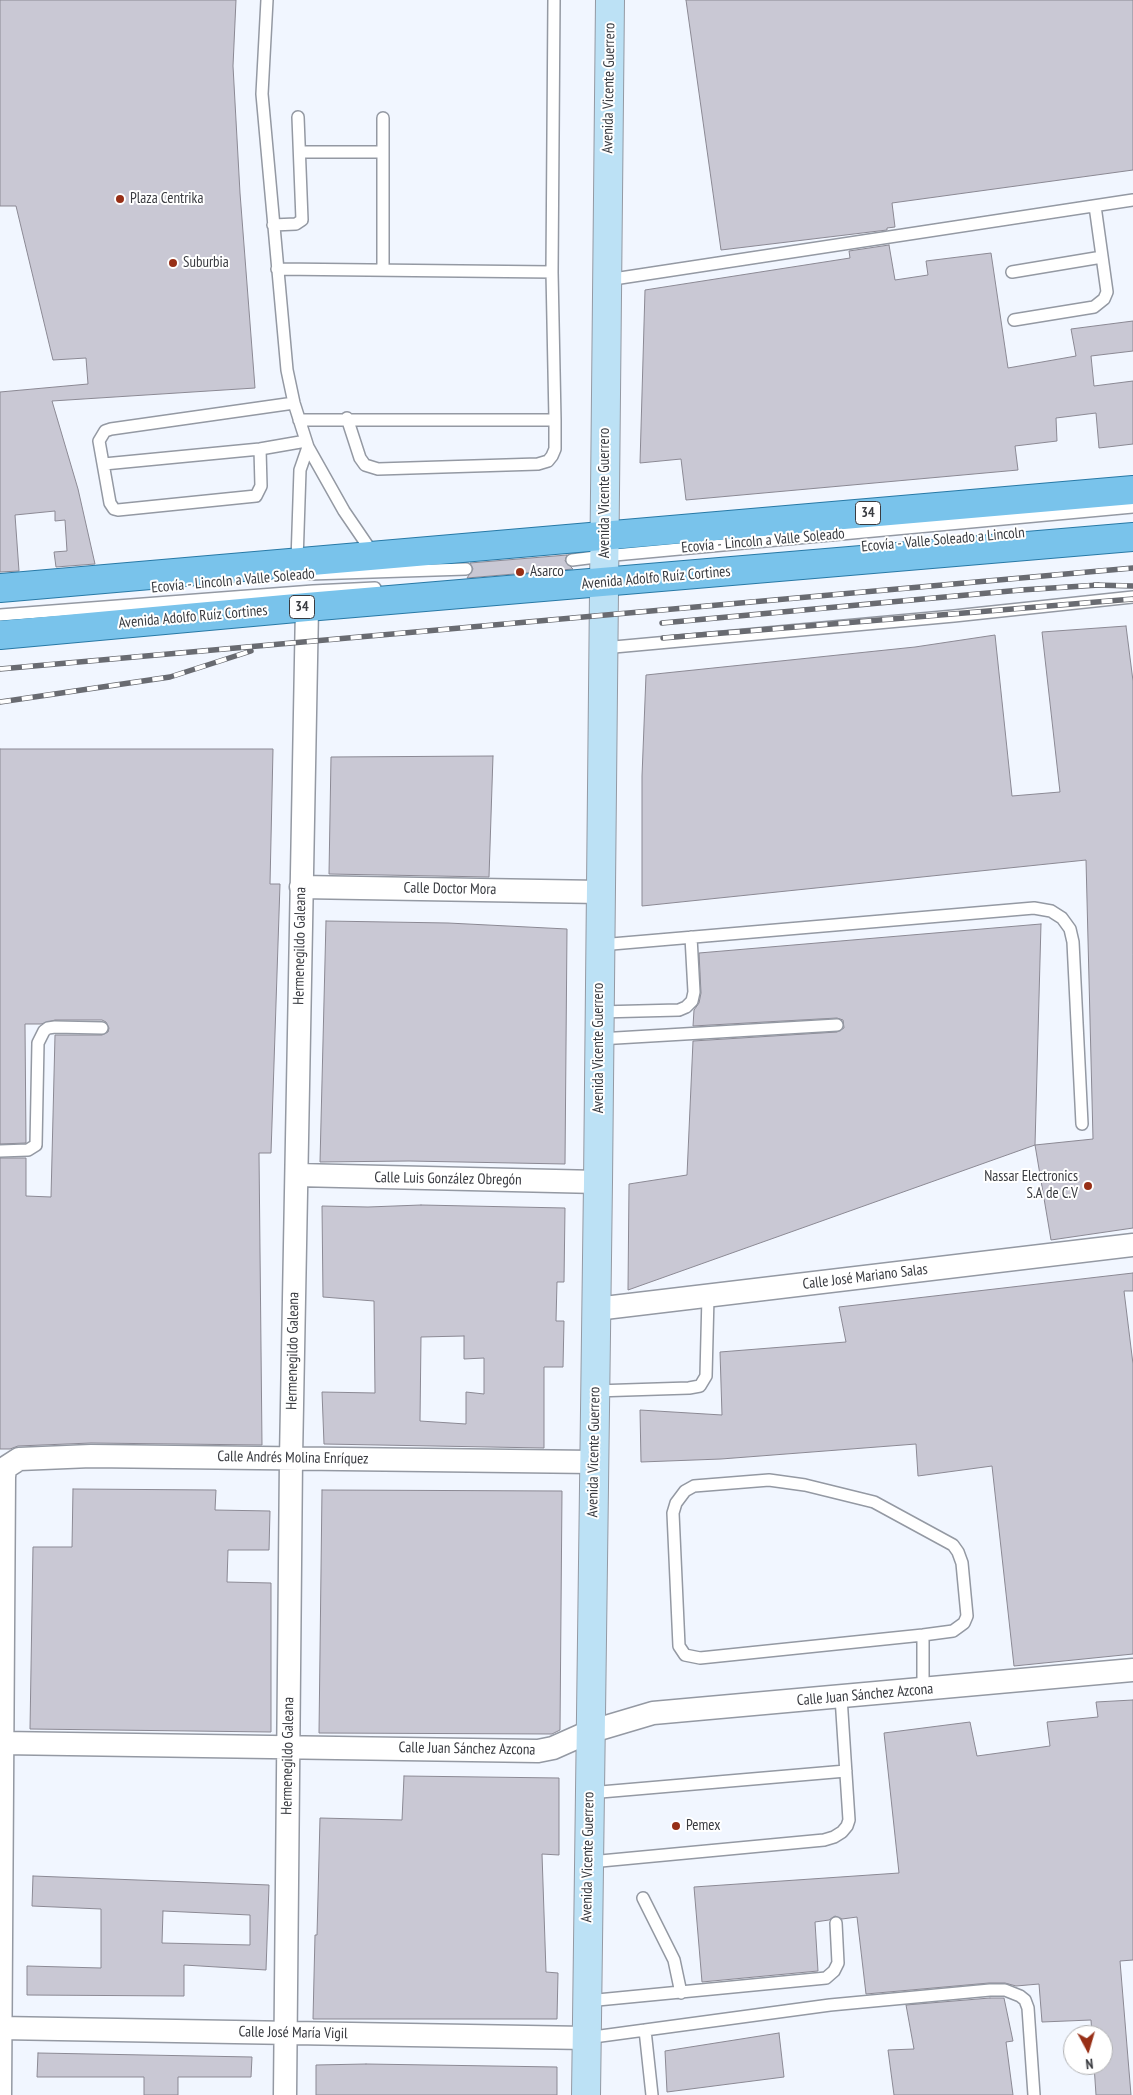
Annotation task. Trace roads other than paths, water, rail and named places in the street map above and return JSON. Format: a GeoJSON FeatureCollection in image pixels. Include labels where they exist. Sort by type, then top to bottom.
{"type":"FeatureCollection","features":[{"type":"Feature","properties":{"kind":"main road","name":"Avenida Vicente Guerrero"},"geometry":{"type":"LineString","coordinates":[[586,2095],[598,1182],[610,0]]}},
{"type":"Feature","properties":{"kind":"main road","name":"Avenida Adolfo Ruíz Cortines"},"geometry":{"type":"LineString","coordinates":[[0,635],[307,607],[604,561],[1133,490]]}},
{"type":"Feature","properties":{"kind":"main road","name":"Avenida Adolfo Ruíz Cortines"},"geometry":{"type":"LineString","coordinates":[[0,588],[295,568],[374,555],[604,561],[1133,537]]}},
{"type":"Feature","properties":{"kind":"street","name":"Hermenegildo Galeana"},"geometry":{"type":"LineString","coordinates":[[284,2095],[291,1458],[298,1175],[301,887],[307,607]]}},
{"type":"Feature","properties":{"kind":"street","name":"Calle Doctor Mora"},"geometry":{"type":"LineString","coordinates":[[301,887],[600,892]]}},
{"type":"Feature","properties":{"kind":"street","name":"Calle Luis González Obregón"},"geometry":{"type":"LineString","coordinates":[[298,1175],[598,1182]]}},
{"type":"Feature","properties":{"kind":"street","name":"Calle José Mariano Salas"},"geometry":{"type":"LineString","coordinates":[[596,1309],[1133,1245]]}},
{"type":"Feature","properties":{"kind":"street","name":"Calle Andrés Molina Enríquez"},"geometry":{"type":"LineString","coordinates":[[2,1743],[4,1477],[6,1468],[19,1458],[91,1456],[594,1462]]}},
{"type":"Feature","properties":{"kind":"street","name":"Calle Juan Sánchez Azcona"},"geometry":{"type":"LineString","coordinates":[[2,1743],[538,1751],[554,1748],[590,1732],[653,1713],[1133,1670]]}},
{"type":"Feature","properties":{"kind":"street"},"geometry":{"type":"LineString","coordinates":[[0,2095],[2,1743]]}},
{"type":"Feature","properties":{"kind":"street","name":"Calle José María Vigil"},"geometry":{"type":"LineString","coordinates":[[0,2028],[586,2038]]}},
{"type":"Feature","properties":{"kind":"lane"},"geometry":{"type":"LineString","coordinates":[[267,0],[262,94],[287,370],[294,403],[307,444],[344,511],[374,555]]}},
{"type":"Feature","properties":{"kind":"lane"},"geometry":{"type":"LineString","coordinates":[[347,418],[360,458],[365,465],[378,469],[538,464],[548,461],[552,456],[555,449],[552,272],[554,0]]}},
{"type":"Feature","properties":{"kind":"lane"},"geometry":{"type":"LineString","coordinates":[[274,225],[296,224],[302,220],[298,118]]}},
{"type":"Feature","properties":{"kind":"lane"},"geometry":{"type":"LineString","coordinates":[[383,118],[383,270]]}},
{"type":"Feature","properties":{"kind":"lane"},"geometry":{"type":"LineString","coordinates":[[300,152],[383,152]]}},
{"type":"Feature","properties":{"kind":"lane"},"geometry":{"type":"LineString","coordinates":[[607,280],[1133,200]]}},
{"type":"Feature","properties":{"kind":"lane"},"geometry":{"type":"LineString","coordinates":[[1014,320],[1094,307],[1104,299],[1107,292],[1095,206]]}},
{"type":"Feature","properties":{"kind":"lane"},"geometry":{"type":"LineString","coordinates":[[1012,272],[1102,257]]}},
{"type":"Feature","properties":{"kind":"lane"},"geometry":{"type":"LineString","coordinates":[[277,269],[552,272]]}},
{"type":"Feature","properties":{"kind":"lane"},"geometry":{"type":"LineString","coordinates":[[260,449],[260,492],[251,498],[114,509],[110,503],[99,441],[105,432],[111,429],[294,403]]}},
{"type":"Feature","properties":{"kind":"lane"},"geometry":{"type":"LineString","coordinates":[[299,420],[347,418],[555,420]]}},
{"type":"Feature","properties":{"kind":"lane"},"geometry":{"type":"LineString","coordinates":[[104,464],[307,444]]}},
{"type":"Feature","properties":{"kind":"lane"},"geometry":{"type":"LineString","coordinates":[[295,568],[300,470],[307,444]]}},
{"type":"Feature","properties":{"kind":"lane","name":"Ecovía - Lincoln a Valle Soleado"},"geometry":{"type":"LineString","coordinates":[[572,560],[604,561],[1133,507]]}},
{"type":"Feature","properties":{"kind":"lane"},"geometry":{"type":"LineString","coordinates":[[573,574],[604,561],[712,561]]}},
{"type":"Feature","properties":{"kind":"lane","name":"Ecovía - Lincoln a Valle Soleado"},"geometry":{"type":"LineString","coordinates":[[295,568],[466,569]]}},
{"type":"Feature","properties":{"kind":"lane"},"geometry":{"type":"LineString","coordinates":[[409,587],[467,584]]}},
{"type":"Feature","properties":{"kind":"lane"},"geometry":{"type":"LineString","coordinates":[[0,615],[313,591],[390,588]]}},
{"type":"Feature","properties":{"kind":"lane"},"geometry":{"type":"LineString","coordinates":[[604,648],[1133,597]]}},
{"type":"Feature","properties":{"kind":"lane"},"geometry":{"type":"LineString","coordinates":[[600,945],[1034,908],[1051,911],[1062,918],[1070,929],[1072,942],[1082,1124]]}},
{"type":"Feature","properties":{"kind":"lane"},"geometry":{"type":"LineString","coordinates":[[599,1012],[679,1010],[686,1007],[692,1001],[694,992],[691,937]]}},
{"type":"Feature","properties":{"kind":"lane"},"geometry":{"type":"LineString","coordinates":[[599,1039],[837,1024]]}},
{"type":"Feature","properties":{"kind":"lane"},"geometry":{"type":"LineString","coordinates":[[0,1151],[28,1150],[33,1148],[37,1141],[38,1043],[44,1031],[55,1027],[102,1028]]}},
{"type":"Feature","properties":{"kind":"lane"},"geometry":{"type":"LineString","coordinates":[[595,1391],[688,1388],[702,1384],[706,1376],[708,1296]]}},
{"type":"Feature","properties":{"kind":"lane"},"geometry":{"type":"LineString","coordinates":[[769,1480],[805,1485],[857,1497],[874,1502],[892,1511],[953,1545],[962,1563],[967,1616],[964,1623],[953,1631],[922,1635],[700,1658],[686,1655],[679,1646],[674,1514],[676,1503],[686,1491],[694,1486],[769,1480]]}},
{"type":"Feature","properties":{"kind":"lane"},"geometry":{"type":"LineString","coordinates":[[922,1635],[923,1690]]}},
{"type":"Feature","properties":{"kind":"lane"},"geometry":{"type":"LineString","coordinates":[[588,1862],[834,1837],[842,1832],[849,1820],[841,1697]]}},
{"type":"Feature","properties":{"kind":"lane"},"geometry":{"type":"LineString","coordinates":[[589,1793],[846,1771]]}},
{"type":"Feature","properties":{"kind":"lane"},"geometry":{"type":"LineString","coordinates":[[643,1898],[674,1960],[681,1993]]}},
{"type":"Feature","properties":{"kind":"lane"},"geometry":{"type":"LineString","coordinates":[[587,2001],[826,1978],[834,1971],[838,1963],[836,1923]]}},
{"type":"Feature","properties":{"kind":"lane"},"geometry":{"type":"LineString","coordinates":[[586,2038],[894,1998],[1005,1990],[1020,1996],[1025,2000],[1028,2008],[1034,2095]]}},
{"type":"Feature","properties":{"kind":"lane"},"geometry":{"type":"LineString","coordinates":[[645,2030],[652,2095]]}},
{"type":"Feature","properties":{"kind":"railway"},"geometry":{"type":"LineString","coordinates":[[0,669],[1133,568]]}},
{"type":"Feature","properties":{"kind":"railway"},"geometry":{"type":"LineString","coordinates":[[1094,585],[1133,586]]}},
{"type":"Feature","properties":{"kind":"railway"},"geometry":{"type":"LineString","coordinates":[[662,623],[1021,590],[1099,585]]}},
{"type":"Feature","properties":{"kind":"railway"},"geometry":{"type":"LineString","coordinates":[[663,638],[1133,599]]}},
{"type":"Feature","properties":{"kind":"railway"},"geometry":{"type":"LineString","coordinates":[[0,702],[170,677],[251,651]]}},
{"type":"Feature","properties":{"kind":"place","name":"Plaza Centrika"},"geometry":{"type":"Point","coordinates":[120,199]}},
{"type":"Feature","properties":{"kind":"place","name":"Suburbia"},"geometry":{"type":"Point","coordinates":[173,263]}},
{"type":"Feature","properties":{"kind":"place","name":"Asarco"},"geometry":{"type":"Point","coordinates":[520,572]}},
{"type":"Feature","properties":{"kind":"place","name":"Nassar Electronics S.A de C.V"},"geometry":{"type":"Point","coordinates":[1088,1186]}},
{"type":"Feature","properties":{"kind":"place","name":"Pemex"},"geometry":{"type":"Point","coordinates":[676,1826]}}]}
